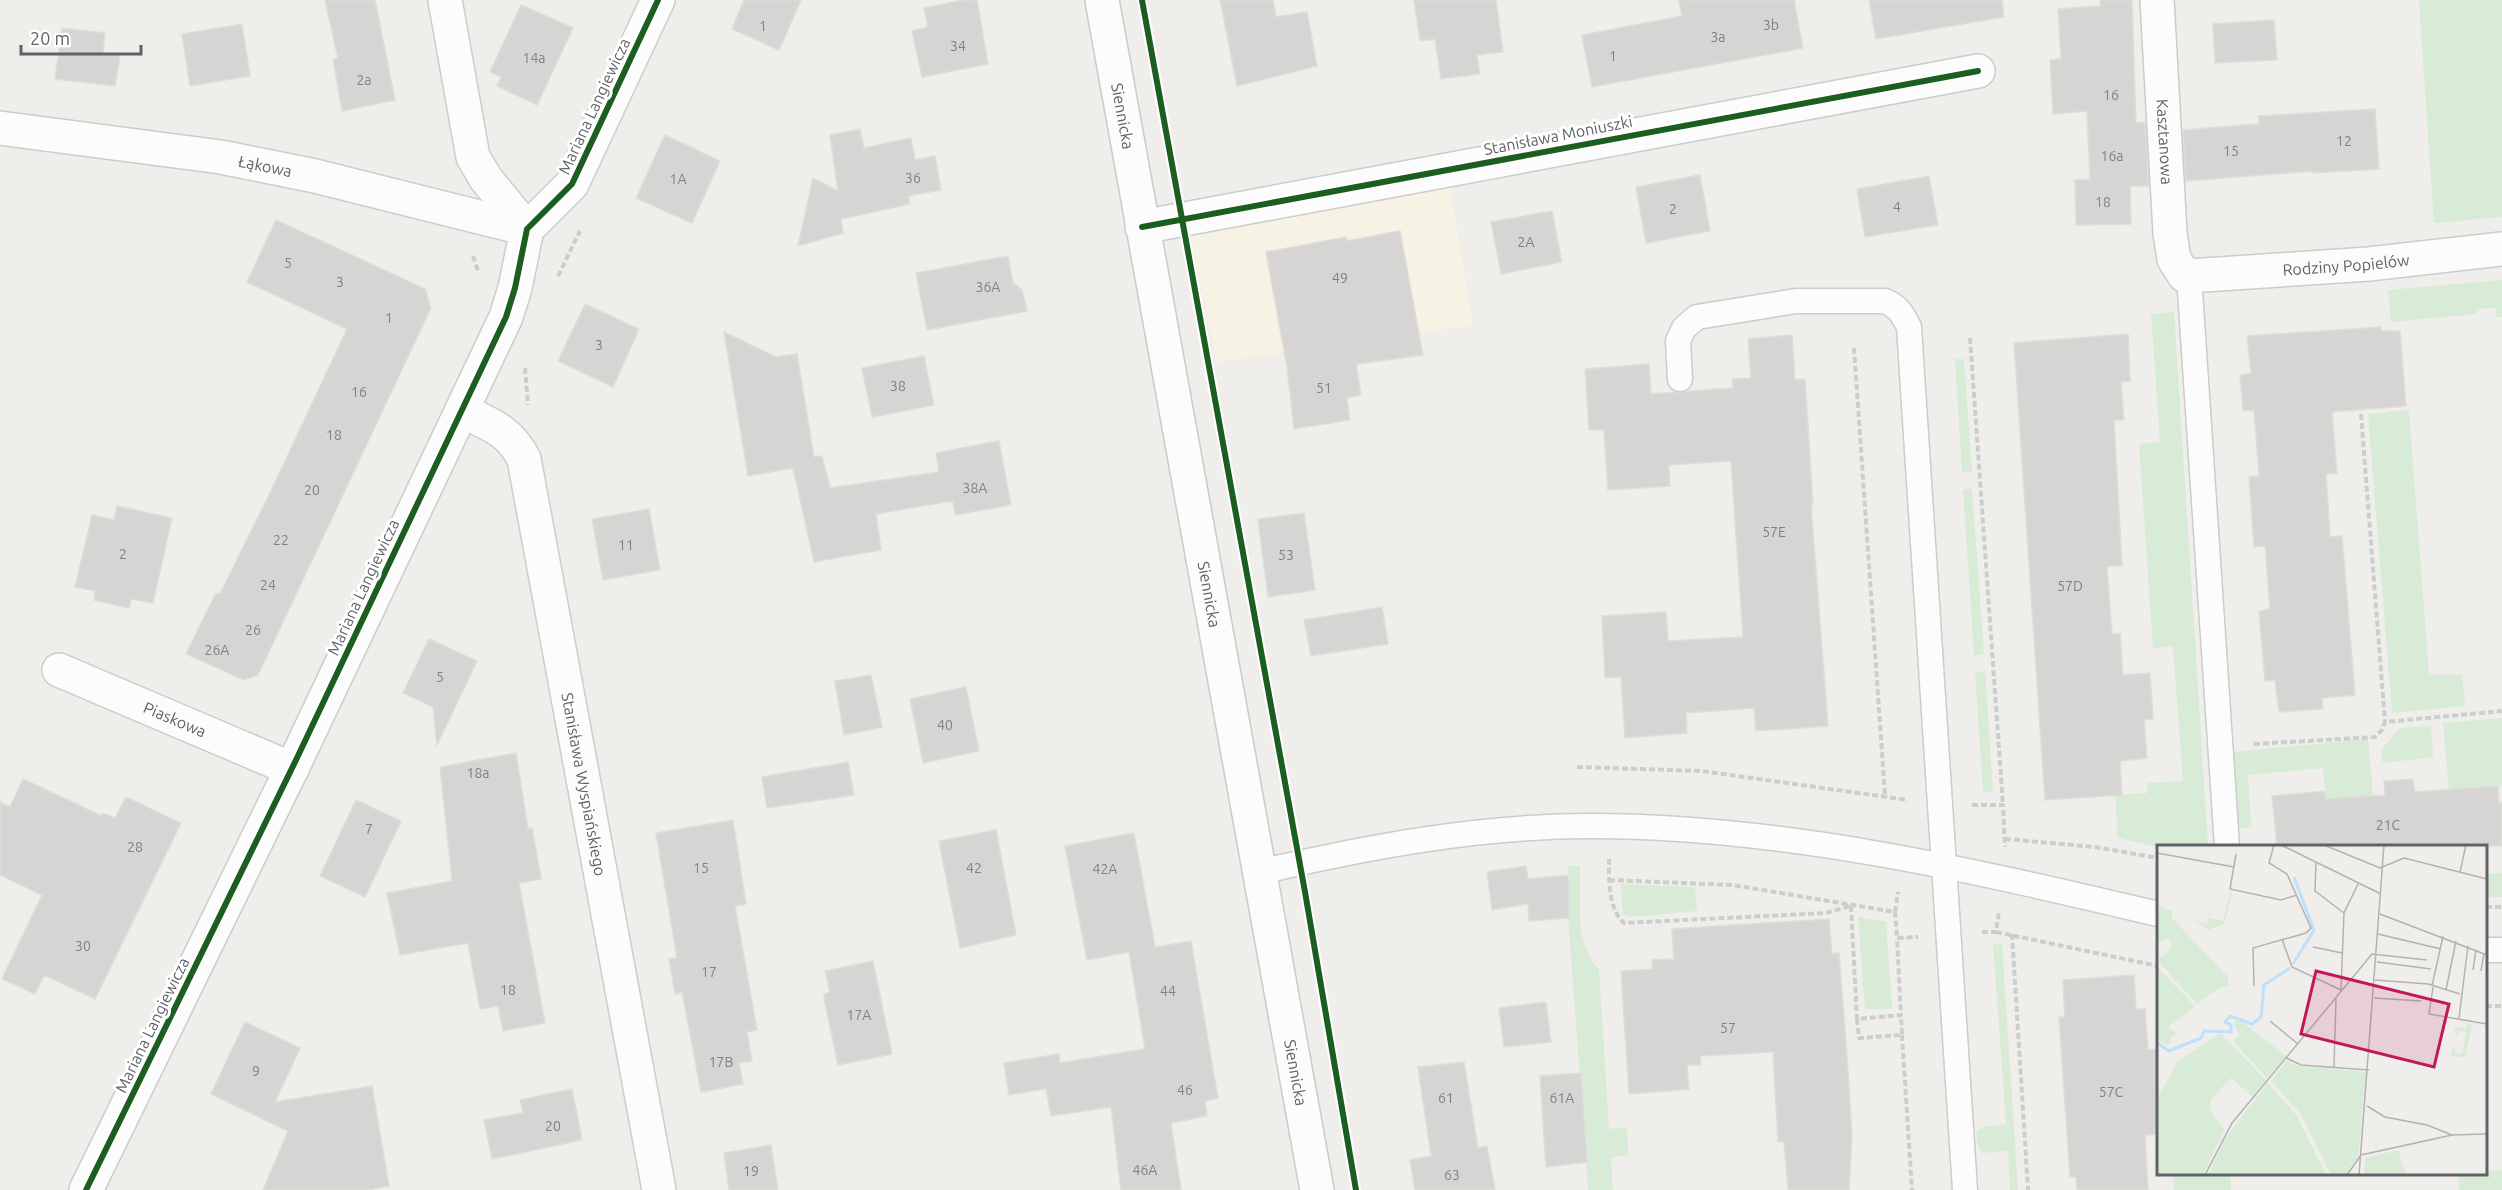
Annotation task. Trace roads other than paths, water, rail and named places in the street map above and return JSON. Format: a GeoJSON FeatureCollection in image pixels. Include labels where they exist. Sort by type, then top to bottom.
{"type":"FeatureCollection","features":[{"type":"Feature","properties":{"kind":"street"},"geometry":{"type":"LineString","coordinates":[[445,0],[473,157],[486,179],[527,229]]}},
{"type":"Feature","properties":{"kind":"street","name":"Mariana Langiewicza"},"geometry":{"type":"LineString","coordinates":[[86,1190],[292,769],[506,317],[515,288],[527,229],[573,184],[658,0]]}},
{"type":"Feature","properties":{"kind":"street","name":"Siennicka"},"geometry":{"type":"LineString","coordinates":[[1102,0],[1317,1190]]}},
{"type":"Feature","properties":{"kind":"street","name":"Kasztanowa"},"geometry":{"type":"LineString","coordinates":[[2157,0],[2170,233],[2177,267],[2184,275],[2189,276]]}},
{"type":"Feature","properties":{"kind":"street","name":"Stanisława Moniuszki"},"geometry":{"type":"LineString","coordinates":[[1142,226],[1978,71]]}},
{"type":"Feature","properties":{"kind":"street","name":"Łąkowa"},"geometry":{"type":"LineString","coordinates":[[0,128],[231,159],[315,176],[527,229]]}},
{"type":"Feature","properties":{"kind":"street","name":"Rodziny Popielów"},"geometry":{"type":"LineString","coordinates":[[2189,276],[2369,264],[2502,249]]}},
{"type":"Feature","properties":{"kind":"street","name":"Stanisława Wyspiańskiego"},"geometry":{"type":"LineString","coordinates":[[462,411],[504,432],[517,444],[524,459],[659,1190]]}},
{"type":"Feature","properties":{"kind":"street","name":"Piaskowa"},"geometry":{"type":"LineString","coordinates":[[59,670],[292,769]]}},
{"type":"Feature","properties":{"kind":"lane"},"geometry":{"type":"LineString","coordinates":[[2189,276],[2227,845]]}},
{"type":"Feature","properties":{"kind":"lane"},"geometry":{"type":"LineString","coordinates":[[1680,380],[1678,341],[1689,323],[1707,314],[1796,301],[1885,301],[1894,305],[1909,327],[1965,1190]]}},
{"type":"Feature","properties":{"kind":"lane"},"geometry":{"type":"LineString","coordinates":[[1260,872],[1468,833],[1590,826],[1724,832],[1943,865],[2157,914]]}}]}
